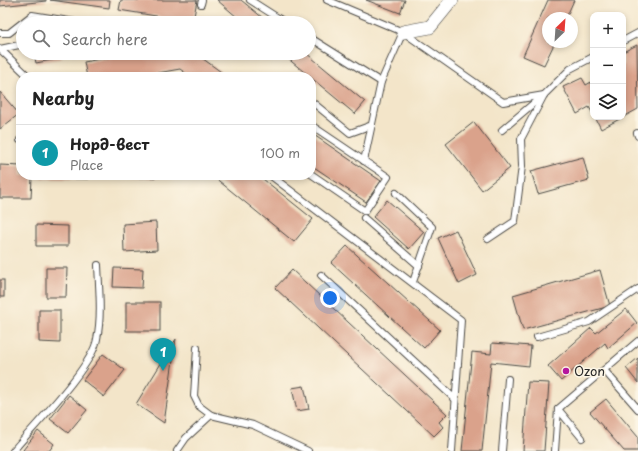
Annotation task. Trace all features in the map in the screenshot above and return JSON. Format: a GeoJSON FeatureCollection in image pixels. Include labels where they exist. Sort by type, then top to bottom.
{"type":"FeatureCollection","features":[{"type":"Feature","properties":{"kind":"street"},"geometry":{"type":"LineString","coordinates":[[403,32],[430,27],[452,0]]}},
{"type":"Feature","properties":{"kind":"lane"},"geometry":{"type":"LineString","coordinates":[[250,0],[275,16]]}},
{"type":"Feature","properties":{"kind":"lane"},"geometry":{"type":"LineString","coordinates":[[327,0],[403,32],[503,102],[544,95]]}},
{"type":"Feature","properties":{"kind":"lane"},"geometry":{"type":"LineString","coordinates":[[0,33],[9,33],[16,28]]}},
{"type":"Feature","properties":{"kind":"lane"},"geometry":{"type":"LineString","coordinates":[[364,161],[381,82],[403,32]]}},
{"type":"Feature","properties":{"kind":"lane"},"geometry":{"type":"LineString","coordinates":[[626,39],[638,33]]}},
{"type":"Feature","properties":{"kind":"lane"},"geometry":{"type":"LineString","coordinates":[[316,41],[381,82]]}},
{"type":"Feature","properties":{"kind":"lane"},"geometry":{"type":"LineString","coordinates":[[0,49],[16,46]]}},
{"type":"Feature","properties":{"kind":"lane"},"geometry":{"type":"LineString","coordinates":[[0,49],[24,72]]}},
{"type":"Feature","properties":{"kind":"lane"},"geometry":{"type":"LineString","coordinates":[[502,130],[544,95],[570,69],[590,59]]}},
{"type":"Feature","properties":{"kind":"lane"},"geometry":{"type":"LineString","coordinates":[[488,239],[515,221],[522,166],[521,139],[544,95]]}},
{"type":"Feature","properties":{"kind":"lane"},"geometry":{"type":"LineString","coordinates":[[316,105],[350,133],[372,125]]}},
{"type":"Feature","properties":{"kind":"lane"},"geometry":{"type":"LineString","coordinates":[[316,128],[388,177],[365,211],[316,177]]}},
{"type":"Feature","properties":{"kind":"lane"},"geometry":{"type":"LineString","coordinates":[[277,180],[413,282],[461,320],[452,451]]}},
{"type":"Feature","properties":{"kind":"lane"},"geometry":{"type":"LineString","coordinates":[[396,193],[432,227],[413,282]]}},
{"type":"Feature","properties":{"kind":"lane"},"geometry":{"type":"LineString","coordinates":[[364,218],[419,266]]}},
{"type":"Feature","properties":{"kind":"lane"},"geometry":{"type":"LineString","coordinates":[[13,451],[92,356],[97,340],[99,321],[98,265]]}},
{"type":"Feature","properties":{"kind":"lane"},"geometry":{"type":"LineString","coordinates":[[321,275],[455,399]]}},
{"type":"Feature","properties":{"kind":"lane"},"geometry":{"type":"LineString","coordinates":[[537,337],[589,322],[638,288]]}},
{"type":"Feature","properties":{"kind":"lane"},"geometry":{"type":"LineString","coordinates":[[555,451],[558,409],[638,341]]}},
{"type":"Feature","properties":{"kind":"lane"},"geometry":{"type":"LineString","coordinates":[[197,348],[194,396],[199,406],[211,414],[253,425],[308,451]]}},
{"type":"Feature","properties":{"kind":"lane"},"geometry":{"type":"LineString","coordinates":[[604,370],[638,409]]}},
{"type":"Feature","properties":{"kind":"lane"},"geometry":{"type":"LineString","coordinates":[[502,451],[508,379]]}},
{"type":"Feature","properties":{"kind":"lane"},"geometry":{"type":"LineString","coordinates":[[558,409],[582,438]]}},
{"type":"Feature","properties":{"kind":"lane"},"geometry":{"type":"LineString","coordinates":[[177,451],[186,438],[211,414]]}},
{"type":"Feature","properties":{"kind":"building"},"geometry":{"type":"Polygon","coordinates":[[[0,0],[46,0],[46,1],[0,6],[0,0]]]}},
{"type":"Feature","properties":{"kind":"building"},"geometry":{"type":"Polygon","coordinates":[[[50,0],[110,0],[109,8],[50,0]]]}},
{"type":"Feature","properties":{"kind":"building"},"geometry":{"type":"Polygon","coordinates":[[[121,0],[197,0],[194,16],[156,16],[119,10],[121,0]]]}},
{"type":"Feature","properties":{"kind":"building"},"geometry":{"type":"Polygon","coordinates":[[[217,0],[241,0],[260,16],[236,16],[217,0]]]}},
{"type":"Feature","properties":{"kind":"building"},"geometry":{"type":"Polygon","coordinates":[[[366,0],[405,0],[400,13],[366,0]]]}},
{"type":"Feature","properties":{"kind":"building"},"geometry":{"type":"Polygon","coordinates":[[[548,0],[574,0],[569,12],[543,12],[548,0]]]}},
{"type":"Feature","properties":{"kind":"building"},"geometry":{"type":"Polygon","coordinates":[[[542,13],[542,48],[552,48],[544,65],[523,56],[542,13]]]}},
{"type":"Feature","properties":{"kind":"building"},"geometry":{"type":"Polygon","coordinates":[[[637,45],[638,109],[626,115],[626,84],[626,50],[637,45]]]}},
{"type":"Feature","properties":{"kind":"building"},"geometry":{"type":"Polygon","coordinates":[[[35,60],[52,60],[36,63],[35,60]]]}},
{"type":"Feature","properties":{"kind":"building"},"geometry":{"type":"Polygon","coordinates":[[[95,60],[205,60],[221,72],[184,72],[180,69],[163,72],[86,72],[84,62],[95,60]]]}},
{"type":"Feature","properties":{"kind":"building"},"geometry":{"type":"Polygon","coordinates":[[[290,60],[314,60],[365,102],[355,114],[316,82],[316,72],[304,72],[290,60]]]}},
{"type":"Feature","properties":{"kind":"building"},"geometry":{"type":"Polygon","coordinates":[[[582,78],[586,85],[590,83],[590,109],[589,107],[577,114],[563,87],[582,78]]]}},
{"type":"Feature","properties":{"kind":"building"},"geometry":{"type":"Polygon","coordinates":[[[0,92],[16,111],[16,116],[0,129],[0,92]]]}},
{"type":"Feature","properties":{"kind":"building"},"geometry":{"type":"Polygon","coordinates":[[[596,120],[618,120],[601,129],[596,120]]]}},
{"type":"Feature","properties":{"kind":"building"},"geometry":{"type":"Polygon","coordinates":[[[474,122],[510,168],[482,190],[446,144],[474,122]]]}},
{"type":"Feature","properties":{"kind":"building"},"geometry":{"type":"Polygon","coordinates":[[[316,136],[381,181],[366,202],[316,168],[316,136]]]}},
{"type":"Feature","properties":{"kind":"building"},"geometry":{"type":"Polygon","coordinates":[[[583,157],[589,180],[538,194],[531,171],[583,157]]]}},
{"type":"Feature","properties":{"kind":"building"},"geometry":{"type":"Polygon","coordinates":[[[0,165],[16,166],[16,180],[32,180],[31,198],[0,198],[0,165]]]}},
{"type":"Feature","properties":{"kind":"building"},"geometry":{"type":"Polygon","coordinates":[[[218,180],[264,180],[313,219],[294,242],[218,180]]]}},
{"type":"Feature","properties":{"kind":"building"},"geometry":{"type":"Polygon","coordinates":[[[387,200],[424,232],[409,249],[373,217],[387,200]]]}},
{"type":"Feature","properties":{"kind":"building"},"geometry":{"type":"Polygon","coordinates":[[[156,222],[157,250],[124,252],[123,224],[156,222]]]}},
{"type":"Feature","properties":{"kind":"building"},"geometry":{"type":"Polygon","coordinates":[[[36,225],[68,226],[68,246],[36,246],[36,225]]]}},
{"type":"Feature","properties":{"kind":"building"},"geometry":{"type":"Polygon","coordinates":[[[456,230],[477,275],[459,284],[438,238],[456,230]]]}},
{"type":"Feature","properties":{"kind":"building"},"geometry":{"type":"Polygon","coordinates":[[[347,246],[440,330],[424,348],[331,263],[347,246]]]}},
{"type":"Feature","properties":{"kind":"building"},"geometry":{"type":"Polygon","coordinates":[[[46,268],[67,268],[66,297],[46,297],[46,268]]]}},
{"type":"Feature","properties":{"kind":"building"},"geometry":{"type":"Polygon","coordinates":[[[114,268],[143,269],[142,288],[113,287],[114,268]]]}},
{"type":"Feature","properties":{"kind":"building"},"geometry":{"type":"Polygon","coordinates":[[[292,270],[447,414],[439,422],[443,427],[434,436],[275,288],[292,270]]]}},
{"type":"Feature","properties":{"kind":"building"},"geometry":{"type":"Polygon","coordinates":[[[600,270],[610,306],[523,330],[513,295],[600,270]]]}},
{"type":"Feature","properties":{"kind":"building"},"geometry":{"type":"Polygon","coordinates":[[[0,280],[4,280],[4,297],[0,297],[0,280]]]}},
{"type":"Feature","properties":{"kind":"building"},"geometry":{"type":"Polygon","coordinates":[[[126,302],[160,302],[160,331],[126,331],[126,302]]]}},
{"type":"Feature","properties":{"kind":"building"},"geometry":{"type":"Polygon","coordinates":[[[626,309],[637,323],[608,348],[605,343],[561,381],[548,366],[591,328],[596,333],[626,309]]]}},
{"type":"Feature","properties":{"kind":"building"},"geometry":{"type":"Polygon","coordinates":[[[39,310],[60,310],[60,343],[39,342],[39,310]]]}},
{"type":"Feature","properties":{"kind":"building"},"geometry":{"type":"Polygon","coordinates":[[[176,339],[164,423],[136,404],[176,339]]]}},
{"type":"Feature","properties":{"kind":"building"},"geometry":{"type":"Polygon","coordinates":[[[492,343],[531,346],[529,366],[491,362],[482,451],[462,451],[472,352],[491,354],[492,343]]]}},
{"type":"Feature","properties":{"kind":"building"},"geometry":{"type":"Polygon","coordinates":[[[103,354],[125,370],[104,397],[83,380],[103,354]]]}},
{"type":"Feature","properties":{"kind":"building"},"geometry":{"type":"Polygon","coordinates":[[[638,358],[638,383],[626,368],[638,358]]]}},
{"type":"Feature","properties":{"kind":"building"},"geometry":{"type":"Polygon","coordinates":[[[528,382],[549,383],[544,451],[523,451],[528,382]]]}},
{"type":"Feature","properties":{"kind":"building"},"geometry":{"type":"Polygon","coordinates":[[[304,386],[309,409],[297,411],[292,388],[304,386]]]}},
{"type":"Feature","properties":{"kind":"building"},"geometry":{"type":"Polygon","coordinates":[[[69,395],[87,410],[68,433],[50,419],[69,395]]]}},
{"type":"Feature","properties":{"kind":"building"},"geometry":{"type":"Polygon","coordinates":[[[606,399],[638,437],[638,451],[624,451],[590,412],[606,399]]]}},
{"type":"Feature","properties":{"kind":"building"},"geometry":{"type":"Polygon","coordinates":[[[38,431],[54,444],[49,451],[24,451],[23,450],[38,431]]]}},
{"type":"Feature","properties":{"kind":"place","name":"Норд-вест"},"geometry":{"type":"Point","coordinates":[163,371]}},
{"type":"Feature","properties":{"kind":"place","name":"Ozon"},"geometry":{"type":"Point","coordinates":[566,371]}}]}
